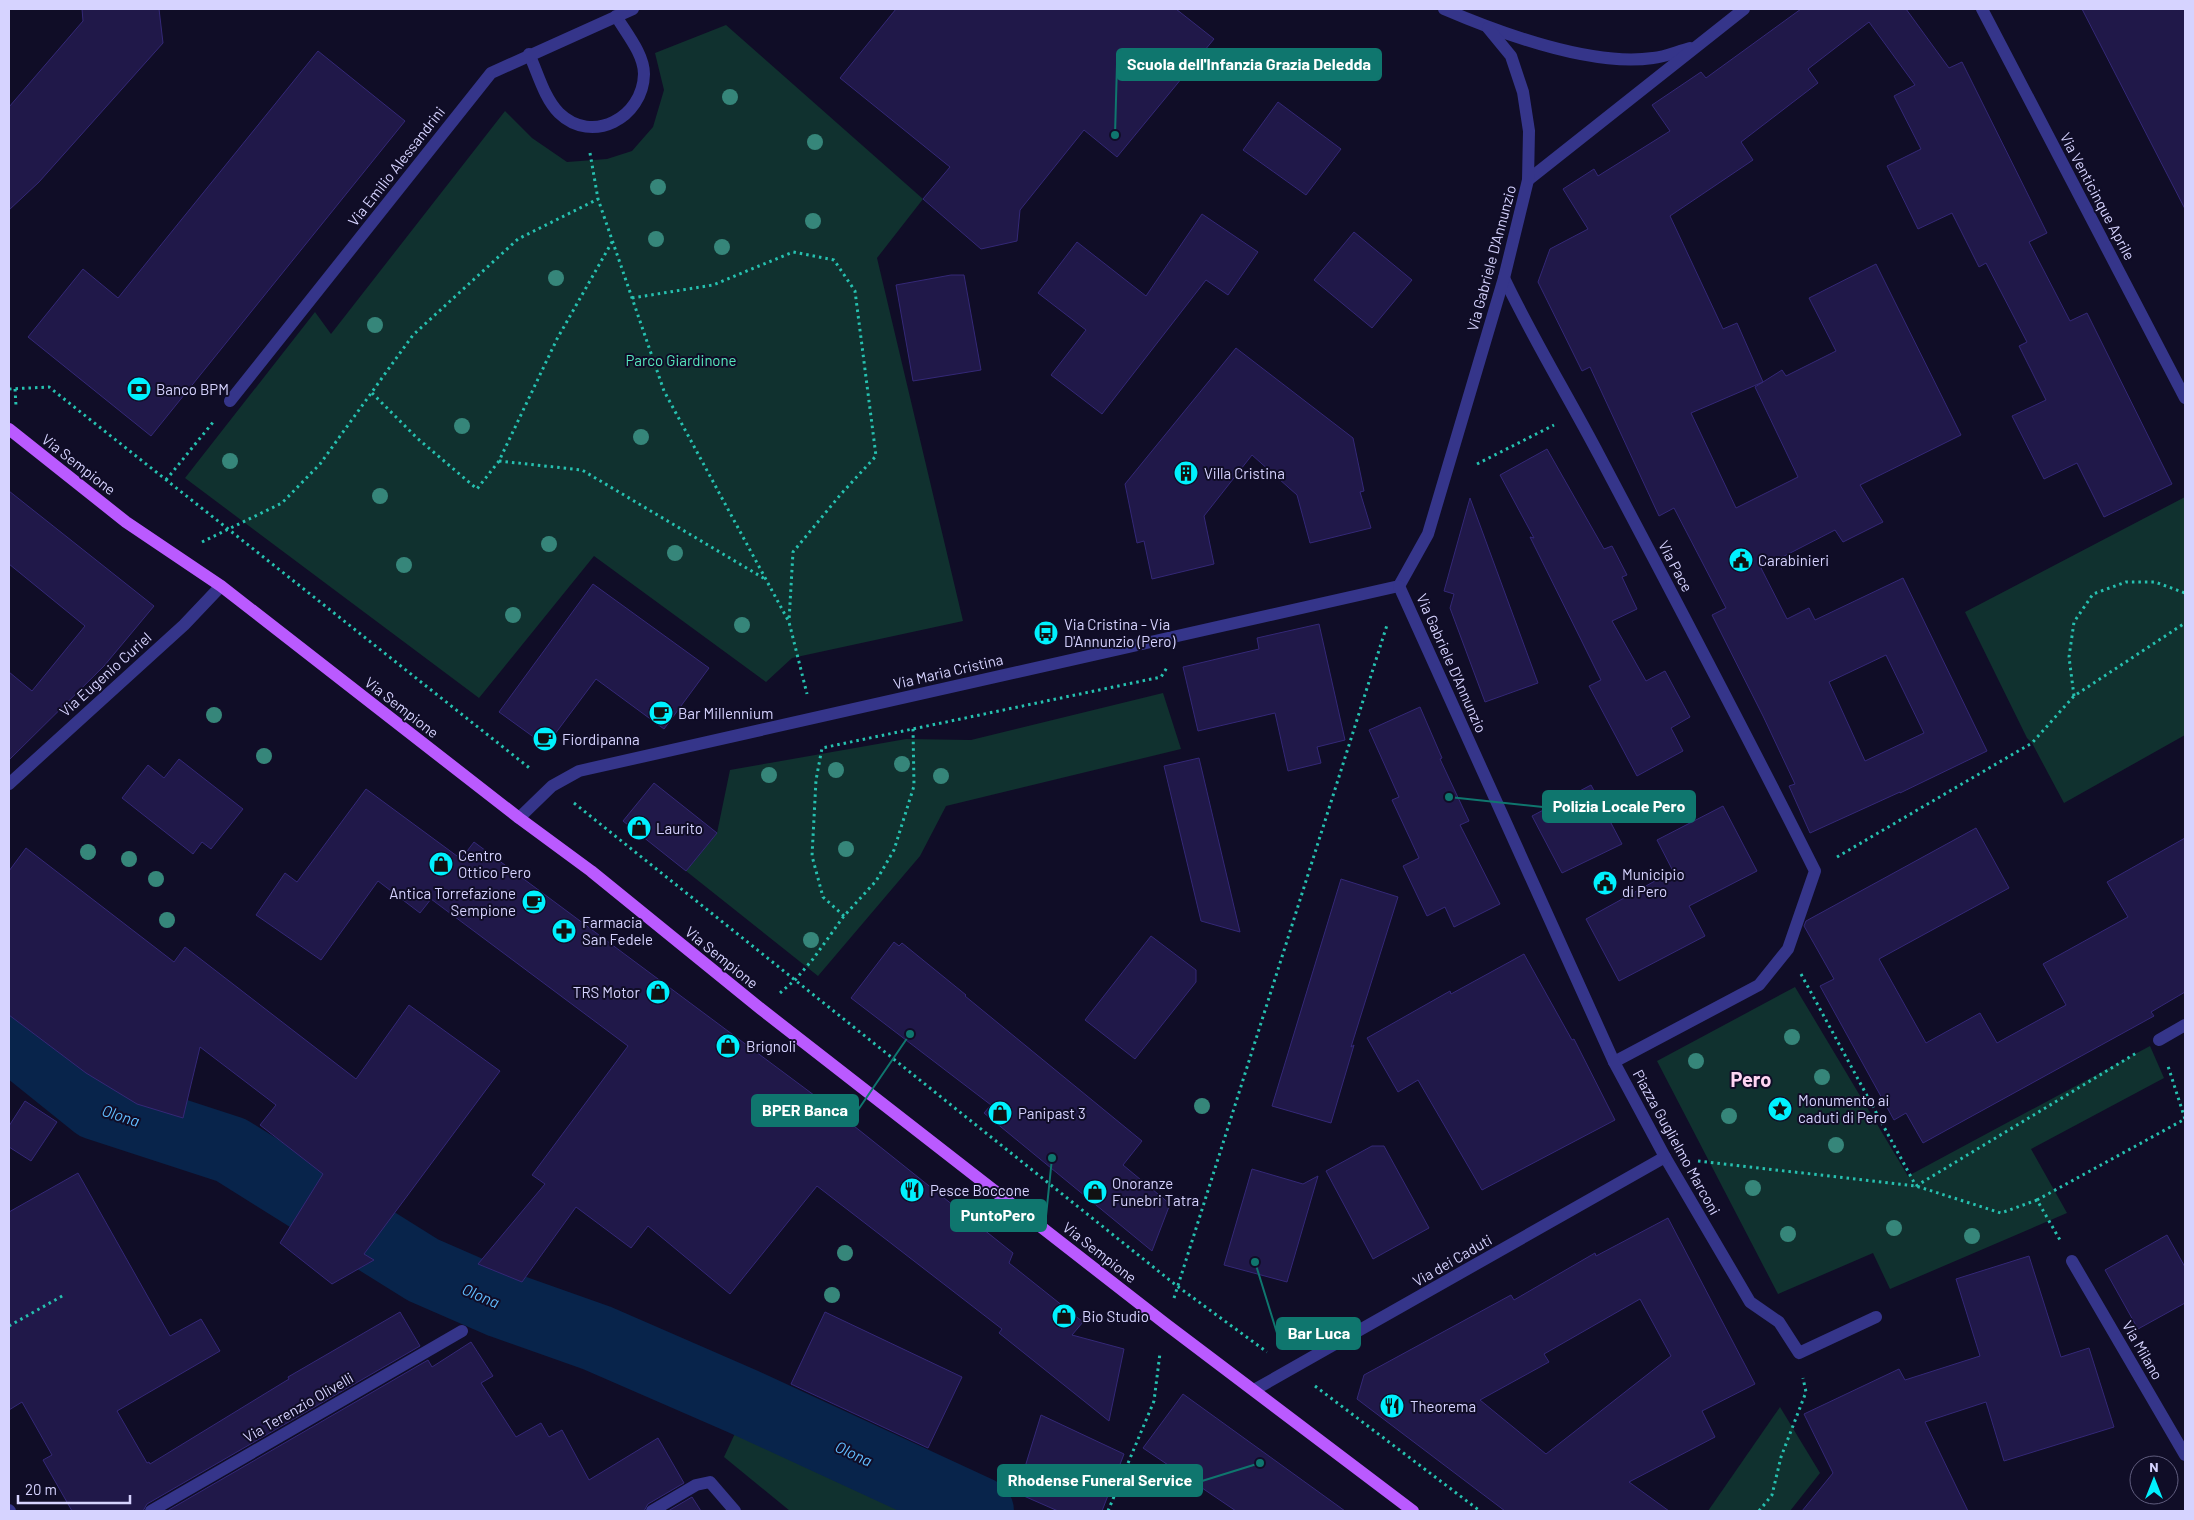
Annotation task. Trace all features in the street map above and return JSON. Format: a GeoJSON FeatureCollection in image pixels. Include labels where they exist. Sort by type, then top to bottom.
{"type":"FeatureCollection","features":[{"type":"Feature","properties":{"kind":"main road","name":"Via Sempione"},"geometry":{"type":"LineString","coordinates":[[9,429],[126,522],[221,586],[519,818],[591,871],[761,1009],[1167,1325],[1413,1511]]}},
{"type":"Feature","properties":{"kind":"street","name":"Via Emilio Alessandrini"},"geometry":{"type":"LineString","coordinates":[[230,401],[491,73],[529,54],[633,9]]}},
{"type":"Feature","properties":{"kind":"street"},"geometry":{"type":"LineString","coordinates":[[1444,9],[1488,28],[1609,60],[1654,58],[1697,46]]}},
{"type":"Feature","properties":{"kind":"street","name":"Via Gabriele D'Annunzio"},"geometry":{"type":"LineString","coordinates":[[1528,180],[1744,9]]}},
{"type":"Feature","properties":{"kind":"street","name":"Via Venticinque Aprile"},"geometry":{"type":"LineString","coordinates":[[1982,9],[2185,398]]}},
{"type":"Feature","properties":{"kind":"street"},"geometry":{"type":"LineString","coordinates":[[529,54],[548,99],[559,113],[573,122],[590,127],[607,125],[623,118],[635,106],[642,90],[644,72],[640,56],[616,16]]}},
{"type":"Feature","properties":{"kind":"street","name":"Via Gabriele D'Annunzio"},"geometry":{"type":"LineString","coordinates":[[1488,28],[1511,56],[1523,92],[1529,131],[1528,180],[1504,278],[1428,534],[1400,586],[1614,1062]]}},
{"type":"Feature","properties":{"kind":"street","name":"Via Pace"},"geometry":{"type":"LineString","coordinates":[[1504,278],[1521,314],[1577,414],[1747,736],[1815,871]]}},
{"type":"Feature","properties":{"kind":"street","name":"Via Eugenio Curiel"},"geometry":{"type":"LineString","coordinates":[[9,784],[184,625],[221,586]]}},
{"type":"Feature","properties":{"kind":"street","name":"Via Maria Cristina"},"geometry":{"type":"LineString","coordinates":[[519,818],[552,786],[579,771],[1400,586]]}},
{"type":"Feature","properties":{"kind":"street","name":"Piazza Guglielmo Marconi"},"geometry":{"type":"LineString","coordinates":[[1799,1353],[1779,1322],[1750,1302],[1665,1157],[1614,1062],[1759,986],[1788,949],[1815,871]]}},
{"type":"Feature","properties":{"kind":"street"},"geometry":{"type":"LineString","coordinates":[[2159,1040],[2185,1025]]}},
{"type":"Feature","properties":{"kind":"street","name":"Via dei Caduti"},"geometry":{"type":"LineString","coordinates":[[1254,1390],[1665,1157]]}},
{"type":"Feature","properties":{"kind":"street","name":"Via Milano"},"geometry":{"type":"LineString","coordinates":[[2072,1261],[2185,1455]]}},
{"type":"Feature","properties":{"kind":"street"},"geometry":{"type":"LineString","coordinates":[[1799,1353],[1876,1317]]}},
{"type":"Feature","properties":{"kind":"street","name":"Via Terenzio Olivelli"},"geometry":{"type":"LineString","coordinates":[[151,1511],[462,1331]]}},
{"type":"Feature","properties":{"kind":"street"},"geometry":{"type":"LineString","coordinates":[[652,1511],[696,1485],[710,1482],[735,1511]]}},
{"type":"Feature","properties":{"kind":"path"},"geometry":{"type":"LineString","coordinates":[[590,127],[590,160],[598,199],[664,391],[789,622],[814,718]]}},
{"type":"Feature","properties":{"kind":"path"},"geometry":{"type":"LineString","coordinates":[[175,556],[282,503],[320,464],[413,335],[518,239],[598,199]]}},
{"type":"Feature","properties":{"kind":"path"},"geometry":{"type":"LineString","coordinates":[[372,393],[417,438],[477,489],[499,461],[557,339],[612,242]]}},
{"type":"Feature","properties":{"kind":"path"},"geometry":{"type":"LineString","coordinates":[[632,298],[713,285],[793,252],[834,260],[855,291],[876,456],[841,494],[793,552],[789,622]]}},
{"type":"Feature","properties":{"kind":"path"},"geometry":{"type":"LineString","coordinates":[[9,389],[49,387],[796,979],[1178,1286],[1292,1369],[1480,1511]]}},
{"type":"Feature","properties":{"kind":"path"},"geometry":{"type":"LineString","coordinates":[[15,389],[16,409]]}},
{"type":"Feature","properties":{"kind":"path"},"geometry":{"type":"LineString","coordinates":[[166,480],[230,401]]}},
{"type":"Feature","properties":{"kind":"path"},"geometry":{"type":"LineString","coordinates":[[1445,479],[1577,414]]}},
{"type":"Feature","properties":{"kind":"path"},"geometry":{"type":"LineString","coordinates":[[499,461],[582,470],[765,579]]}},
{"type":"Feature","properties":{"kind":"path"},"geometry":{"type":"LineString","coordinates":[[2074,696],[2069,657],[2074,622],[2093,594],[2126,582],[2155,582],[2185,593]]}},
{"type":"Feature","properties":{"kind":"path"},"geometry":{"type":"LineString","coordinates":[[1108,1511],[1154,1401],[1159,1358],[1178,1286],[1400,586]]}},
{"type":"Feature","properties":{"kind":"path"},"geometry":{"type":"LineString","coordinates":[[1815,871],[2032,743],[2074,696],[2185,623]]}},
{"type":"Feature","properties":{"kind":"path"},"geometry":{"type":"LineString","coordinates":[[844,916],[823,897],[812,856],[816,780],[822,748],[1161,677],[1189,634]]}},
{"type":"Feature","properties":{"kind":"path"},"geometry":{"type":"LineString","coordinates":[[761,1009],[796,979],[844,916],[876,881],[894,850],[914,786],[912,696]]}},
{"type":"Feature","properties":{"kind":"path"},"geometry":{"type":"LineString","coordinates":[[1788,949],[1916,1186]]}},
{"type":"Feature","properties":{"kind":"path"},"geometry":{"type":"LineString","coordinates":[[1665,1157],[1916,1186],[2001,1213],[2037,1200],[2185,1119],[2159,1040],[1916,1186]]}},
{"type":"Feature","properties":{"kind":"path"},"geometry":{"type":"LineString","coordinates":[[2037,1200],[2072,1261]]}},
{"type":"Feature","properties":{"kind":"path"},"geometry":{"type":"LineString","coordinates":[[9,1326],[64,1295]]}},
{"type":"Feature","properties":{"kind":"path"},"geometry":{"type":"LineString","coordinates":[[1759,1511],[1772,1495],[1781,1457],[1806,1392],[1799,1353]]}},
{"type":"Feature","properties":{"kind":"green space","name":"Parco Giardinone"},"geometry":{"type":"Polygon","coordinates":[[[726,25],[923,199],[877,258],[963,621],[792,658],[766,682],[594,556],[479,698],[185,478],[315,312],[331,334],[505,111],[532,138],[567,162],[607,159],[632,151],[653,127],[664,90],[655,53],[726,25]]]}},
{"type":"Feature","properties":{"kind":"green space"},"geometry":{"type":"Polygon","coordinates":[[[2185,497],[2185,735],[2064,803],[2032,743],[2027,738],[1965,612],[2185,497]]]}},
{"type":"Feature","properties":{"kind":"green space"},"geometry":{"type":"Polygon","coordinates":[[[1163,693],[1181,749],[946,806],[920,856],[818,976],[686,871],[717,833],[730,770],[906,739],[971,740],[1163,693]]]}},
{"type":"Feature","properties":{"kind":"green space"},"geometry":{"type":"Polygon","coordinates":[[[1795,987],[1908,1176],[2150,1046],[2164,1078],[2031,1149],[2067,1213],[1890,1289],[1873,1253],[1778,1294],[1657,1061],[1795,987]]]}},
{"type":"Feature","properties":{"kind":"green space"},"geometry":{"type":"Polygon","coordinates":[[[1780,1407],[1820,1473],[1790,1511],[1708,1511],[1780,1407]]]}},
{"type":"Feature","properties":{"kind":"green space"},"geometry":{"type":"Polygon","coordinates":[[[738,1427],[918,1511],[790,1511],[724,1457],[738,1427]]]}},
{"type":"Feature","properties":{"kind":"building"},"geometry":{"type":"Polygon","coordinates":[[[82,9],[159,9],[163,43],[39,182],[9,210],[9,107],[83,21],[82,9]]]}},
{"type":"Feature","properties":{"kind":"building"},"geometry":{"type":"Polygon","coordinates":[[[896,9],[1176,9],[1214,39],[1117,157],[1084,130],[1020,210],[1017,241],[981,249],[923,199],[950,167],[840,78],[896,9]]]}},
{"type":"Feature","properties":{"kind":"building"},"geometry":{"type":"Polygon","coordinates":[[[1801,9],[1906,9],[1949,68],[1962,62],[2047,233],[2029,242],[2070,321],[2087,313],[2172,484],[2104,517],[2077,463],[2044,479],[2012,416],[2046,400],[2019,346],[2027,342],[1986,263],[1979,267],[1952,213],[1918,229],[1887,166],[1921,149],[1894,96],[1915,85],[1869,22],[1808,69],[1818,83],[1741,142],[1753,160],[1670,216],[1723,329],[1737,323],[1763,382],[1782,370],[1786,376],[1836,351],[1809,298],[1876,264],[1961,435],[1860,485],[1883,522],[1843,542],[1835,530],[1761,568],[1787,619],[1809,608],[1815,620],[1903,578],[1987,751],[1900,793],[1810,833],[1789,786],[1795,784],[1712,615],[1726,608],[1674,508],[1659,516],[1590,367],[1582,371],[1538,282],[1550,249],[1588,229],[1563,189],[1594,169],[1598,176],[1670,131],[1652,105],[1701,72],[1706,78],[1801,9]],[[1763,382],[1691,413],[1736,508],[1798,477],[1755,387],[1763,382]],[[1886,655],[1829,682],[1865,761],[1924,733],[1886,655]]]}},
{"type":"Feature","properties":{"kind":"building"},"geometry":{"type":"Polygon","coordinates":[[[2082,9],[2185,9],[2185,209],[2082,9]]]}},
{"type":"Feature","properties":{"kind":"building"},"geometry":{"type":"Polygon","coordinates":[[[318,51],[405,121],[151,436],[28,337],[83,269],[118,298],[318,51]]]}},
{"type":"Feature","properties":{"kind":"building"},"geometry":{"type":"Polygon","coordinates":[[[1278,102],[1341,149],[1306,195],[1243,150],[1278,102]]]}},
{"type":"Feature","properties":{"kind":"building"},"geometry":{"type":"Polygon","coordinates":[[[1202,214],[1258,252],[1228,295],[1206,280],[1102,414],[1051,375],[1086,330],[1038,293],[1077,242],[1146,296],[1202,214]]]}},
{"type":"Feature","properties":{"kind":"building"},"geometry":{"type":"Polygon","coordinates":[[[1354,232],[1412,280],[1372,328],[1314,280],[1354,232]]]}},
{"type":"Feature","properties":{"kind":"building"},"geometry":{"type":"Polygon","coordinates":[[[951,275],[964,275],[981,370],[913,381],[896,285],[951,275]]]}},
{"type":"Feature","properties":{"kind":"building","name":"Villa Cristina"},"geometry":{"type":"Polygon","coordinates":[[[1236,348],[1353,438],[1364,491],[1360,492],[1371,528],[1310,543],[1297,495],[1252,455],[1204,516],[1214,564],[1152,579],[1144,541],[1137,543],[1125,484],[1236,348]]]}},
{"type":"Feature","properties":{"kind":"building"},"geometry":{"type":"Polygon","coordinates":[[[1547,449],[1604,549],[1612,546],[1627,575],[1622,577],[1637,609],[1612,621],[1646,681],[1665,671],[1690,717],[1671,728],[1683,751],[1637,776],[1589,686],[1601,680],[1530,537],[1534,538],[1500,475],[1547,449]]]}},
{"type":"Feature","properties":{"kind":"building"},"geometry":{"type":"Polygon","coordinates":[[[9,491],[154,606],[104,666],[9,760],[9,672],[32,691],[85,626],[9,564],[9,491]]]}},
{"type":"Feature","properties":{"kind":"building"},"geometry":{"type":"Polygon","coordinates":[[[1470,498],[1538,683],[1485,702],[1450,608],[1454,594],[1444,591],[1470,498]]]}},
{"type":"Feature","properties":{"kind":"building"},"geometry":{"type":"Polygon","coordinates":[[[593,584],[709,668],[664,729],[596,679],[546,746],[499,712],[593,584]]]}},
{"type":"Feature","properties":{"kind":"building"},"geometry":{"type":"Polygon","coordinates":[[[1319,624],[1345,740],[1317,747],[1321,763],[1288,771],[1275,713],[1198,731],[1183,667],[1259,649],[1257,638],[1319,624]]]}},
{"type":"Feature","properties":{"kind":"building"},"geometry":{"type":"Polygon","coordinates":[[[1420,707],[1442,758],[1440,759],[1469,821],[1460,825],[1500,904],[1454,927],[1445,907],[1427,916],[1403,866],[1419,858],[1392,800],[1399,797],[1369,730],[1420,707]]]}},
{"type":"Feature","properties":{"kind":"building"},"geometry":{"type":"Polygon","coordinates":[[[1199,758],[1240,932],[1201,921],[1164,766],[1199,758]]]}},
{"type":"Feature","properties":{"kind":"building"},"geometry":{"type":"Polygon","coordinates":[[[179,759],[243,809],[211,849],[202,842],[193,854],[122,798],[148,765],[164,778],[179,759]]]}},
{"type":"Feature","properties":{"kind":"building"},"geometry":{"type":"Polygon","coordinates":[[[654,783],[717,833],[686,871],[623,821],[654,783]]]}},
{"type":"Feature","properties":{"kind":"building"},"geometry":{"type":"Polygon","coordinates":[[[1591,785],[1622,844],[1562,873],[1532,816],[1591,785]]]}},
{"type":"Feature","properties":{"kind":"building"},"geometry":{"type":"Polygon","coordinates":[[[366,789],[461,859],[474,842],[834,1110],[1013,1253],[1009,1263],[1083,1322],[1072,1335],[1124,1349],[1109,1421],[999,1333],[1002,1329],[817,1186],[730,1294],[648,1226],[631,1248],[576,1207],[522,1282],[478,1264],[545,1184],[532,1175],[628,1046],[431,899],[420,913],[378,881],[321,960],[256,915],[285,873],[297,882],[366,789]]]}},
{"type":"Feature","properties":{"kind":"building"},"geometry":{"type":"Polygon","coordinates":[[[1723,806],[1757,871],[1689,906],[1705,936],[1619,981],[1586,919],[1673,871],[1657,840],[1723,806]]]}},
{"type":"Feature","properties":{"kind":"building"},"geometry":{"type":"Polygon","coordinates":[[[1976,828],[2009,888],[1879,959],[1926,1043],[1980,1013],[1997,1043],[2066,1005],[2043,964],[2128,917],[2107,882],[2185,838],[2185,992],[2151,1012],[2154,1016],[1923,1143],[1906,1113],[1894,1120],[1820,986],[1834,979],[1804,926],[1806,921],[1976,828]]]}},
{"type":"Feature","properties":{"kind":"building"},"geometry":{"type":"Polygon","coordinates":[[[26,848],[174,962],[185,947],[356,1079],[409,1005],[500,1071],[364,1254],[374,1260],[332,1284],[280,1243],[323,1174],[260,1125],[276,1105],[200,1047],[183,1118],[137,1104],[86,1073],[9,1015],[9,871],[26,848]]]}},
{"type":"Feature","properties":{"kind":"building"},"geometry":{"type":"Polygon","coordinates":[[[1341,879],[1398,897],[1351,1047],[1354,1045],[1331,1123],[1272,1106],[1341,879]]]}},
{"type":"Feature","properties":{"kind":"building"},"geometry":{"type":"Polygon","coordinates":[[[1151,936],[1196,970],[1196,982],[1135,1059],[1085,1020],[1151,936]]]}},
{"type":"Feature","properties":{"kind":"building"},"geometry":{"type":"Polygon","coordinates":[[[894,942],[899,946],[902,943],[1142,1141],[1123,1165],[1170,1204],[1152,1251],[984,1113],[991,1105],[851,998],[894,942]]]}},
{"type":"Feature","properties":{"kind":"building"},"geometry":{"type":"Polygon","coordinates":[[[1524,954],[1572,1040],[1574,1039],[1615,1120],[1482,1190],[1418,1080],[1398,1092],[1367,1038],[1450,991],[1451,994],[1524,954]]]}},
{"type":"Feature","properties":{"kind":"building"},"geometry":{"type":"Polygon","coordinates":[[[25,1101],[57,1122],[31,1161],[9,1147],[9,1126],[25,1101]]]}},
{"type":"Feature","properties":{"kind":"building"},"geometry":{"type":"Polygon","coordinates":[[[1372,1146],[1384,1146],[1429,1228],[1373,1259],[1326,1171],[1372,1146]]]}},
{"type":"Feature","properties":{"kind":"building"},"geometry":{"type":"Polygon","coordinates":[[[1252,1169],[1303,1184],[1318,1176],[1287,1282],[1224,1265],[1252,1169]]]}},
{"type":"Feature","properties":{"kind":"building"},"geometry":{"type":"Polygon","coordinates":[[[78,1173],[170,1336],[201,1319],[220,1351],[117,1411],[147,1463],[149,1462],[150,1464],[289,1379],[288,1377],[400,1312],[420,1346],[147,1504],[143,1511],[72,1511],[43,1460],[52,1455],[22,1402],[9,1410],[9,1212],[78,1173]]]}},
{"type":"Feature","properties":{"kind":"building"},"geometry":{"type":"Polygon","coordinates":[[[1668,1218],[1755,1384],[1702,1411],[1715,1437],[1629,1482],[1669,1511],[1505,1511],[1357,1399],[1364,1375],[1511,1295],[1514,1300],[1595,1253],[1596,1256],[1668,1218]],[[1640,1299],[1544,1354],[1549,1362],[1480,1400],[1546,1454],[1671,1356],[1640,1299]]]}},
{"type":"Feature","properties":{"kind":"building"},"geometry":{"type":"Polygon","coordinates":[[[2167,1235],[2185,1267],[2185,1303],[2138,1329],[2105,1270],[2167,1235]]]}},
{"type":"Feature","properties":{"kind":"building"},"geometry":{"type":"Polygon","coordinates":[[[2029,1256],[2061,1357],[2089,1348],[2114,1427],[2004,1461],[1986,1402],[1925,1422],[1968,1511],[1802,1511],[1833,1473],[1804,1414],[1899,1369],[1905,1380],[1980,1356],[1956,1279],[2029,1256]]]}},
{"type":"Feature","properties":{"kind":"building"},"geometry":{"type":"Polygon","coordinates":[[[825,1312],[962,1377],[928,1448],[791,1384],[825,1312]]]}},
{"type":"Feature","properties":{"kind":"building"},"geometry":{"type":"Polygon","coordinates":[[[471,1342],[493,1376],[481,1383],[516,1437],[541,1423],[549,1437],[562,1430],[589,1480],[658,1438],[684,1483],[648,1504],[644,1511],[167,1511],[428,1360],[432,1367],[471,1342]]]}},
{"type":"Feature","properties":{"kind":"building"},"geometry":{"type":"Polygon","coordinates":[[[1183,1394],[1345,1511],[1236,1511],[1143,1448],[1183,1394]]]}},
{"type":"Feature","properties":{"kind":"building"},"geometry":{"type":"Polygon","coordinates":[[[1041,1415],[1124,1454],[1102,1511],[1058,1511],[1017,1493],[1041,1415]]]}},
{"type":"Feature","properties":{"kind":"building"},"geometry":{"type":"Polygon","coordinates":[[[692,1497],[701,1511],[668,1511],[692,1497]]]}},
{"type":"Feature","properties":{"kind":"waterway","name":"Olona"},"geometry":{"type":"LineString","coordinates":[[9,1036],[96,1106],[231,1150],[423,1270],[501,1304],[597,1338],[744,1402],[980,1511]]}},
{"type":"Feature","properties":{"kind":"place","name":"Scuola dell'Infanzia Grazia Deledda"},"geometry":{"type":"Point","coordinates":[1115,135]}},
{"type":"Feature","properties":{"kind":"place","name":"Banco BPM"},"geometry":{"type":"Point","coordinates":[139,389]}},
{"type":"Feature","properties":{"kind":"place","name":"Villa Cristina"},"geometry":{"type":"Point","coordinates":[1186,473]}},
{"type":"Feature","properties":{"kind":"place","name":"Carabinieri"},"geometry":{"type":"Point","coordinates":[1741,560]}},
{"type":"Feature","properties":{"kind":"place","name":"Via Cristina - Via D'Annunzio (Pero)"},"geometry":{"type":"Point","coordinates":[1046,633]}},
{"type":"Feature","properties":{"kind":"place","name":"Bar Millennium"},"geometry":{"type":"Point","coordinates":[661,713]}},
{"type":"Feature","properties":{"kind":"place","name":"Fiordipanna"},"geometry":{"type":"Point","coordinates":[545,739]}},
{"type":"Feature","properties":{"kind":"place","name":"Polizia Locale Pero"},"geometry":{"type":"Point","coordinates":[1449,797]}},
{"type":"Feature","properties":{"kind":"place","name":"Laurito"},"geometry":{"type":"Point","coordinates":[639,828]}},
{"type":"Feature","properties":{"kind":"place","name":"Centro Ottico Pero"},"geometry":{"type":"Point","coordinates":[441,864]}},
{"type":"Feature","properties":{"kind":"place","name":"Municipio di Pero"},"geometry":{"type":"Point","coordinates":[1605,883]}},
{"type":"Feature","properties":{"kind":"place","name":"Antica Torrefazione Sempione"},"geometry":{"type":"Point","coordinates":[534,902]}},
{"type":"Feature","properties":{"kind":"place","name":"Farmacia San Fedele"},"geometry":{"type":"Point","coordinates":[564,931]}},
{"type":"Feature","properties":{"kind":"place","name":"TRS Motor"},"geometry":{"type":"Point","coordinates":[658,992]}},
{"type":"Feature","properties":{"kind":"place","name":"BPER Banca"},"geometry":{"type":"Point","coordinates":[910,1034]}},
{"type":"Feature","properties":{"kind":"place","name":"Brignoli"},"geometry":{"type":"Point","coordinates":[728,1046]}},
{"type":"Feature","properties":{"kind":"place","name":"Monumento ai caduti di Pero"},"geometry":{"type":"Point","coordinates":[1780,1109]}},
{"type":"Feature","properties":{"kind":"place","name":"Panipast 3"},"geometry":{"type":"Point","coordinates":[1000,1113]}},
{"type":"Feature","properties":{"kind":"place","name":"PuntoPero"},"geometry":{"type":"Point","coordinates":[1052,1158]}},
{"type":"Feature","properties":{"kind":"place","name":"Pesce Boccone"},"geometry":{"type":"Point","coordinates":[912,1190]}},
{"type":"Feature","properties":{"kind":"place","name":"Onoranze Funebri Tatra"},"geometry":{"type":"Point","coordinates":[1095,1192]}},
{"type":"Feature","properties":{"kind":"place","name":"Bar Luca"},"geometry":{"type":"Point","coordinates":[1255,1262]}},
{"type":"Feature","properties":{"kind":"place","name":"Bio Studio"},"geometry":{"type":"Point","coordinates":[1064,1316]}},
{"type":"Feature","properties":{"kind":"place","name":"Theorema"},"geometry":{"type":"Point","coordinates":[1392,1406]}},
{"type":"Feature","properties":{"kind":"place","name":"Rhodense Funeral Service"},"geometry":{"type":"Point","coordinates":[1260,1463]}},
{"type":"Feature","properties":{"kind":"district","name":"Pero"},"geometry":{"type":"Point","coordinates":[1751,1079]}}]}
